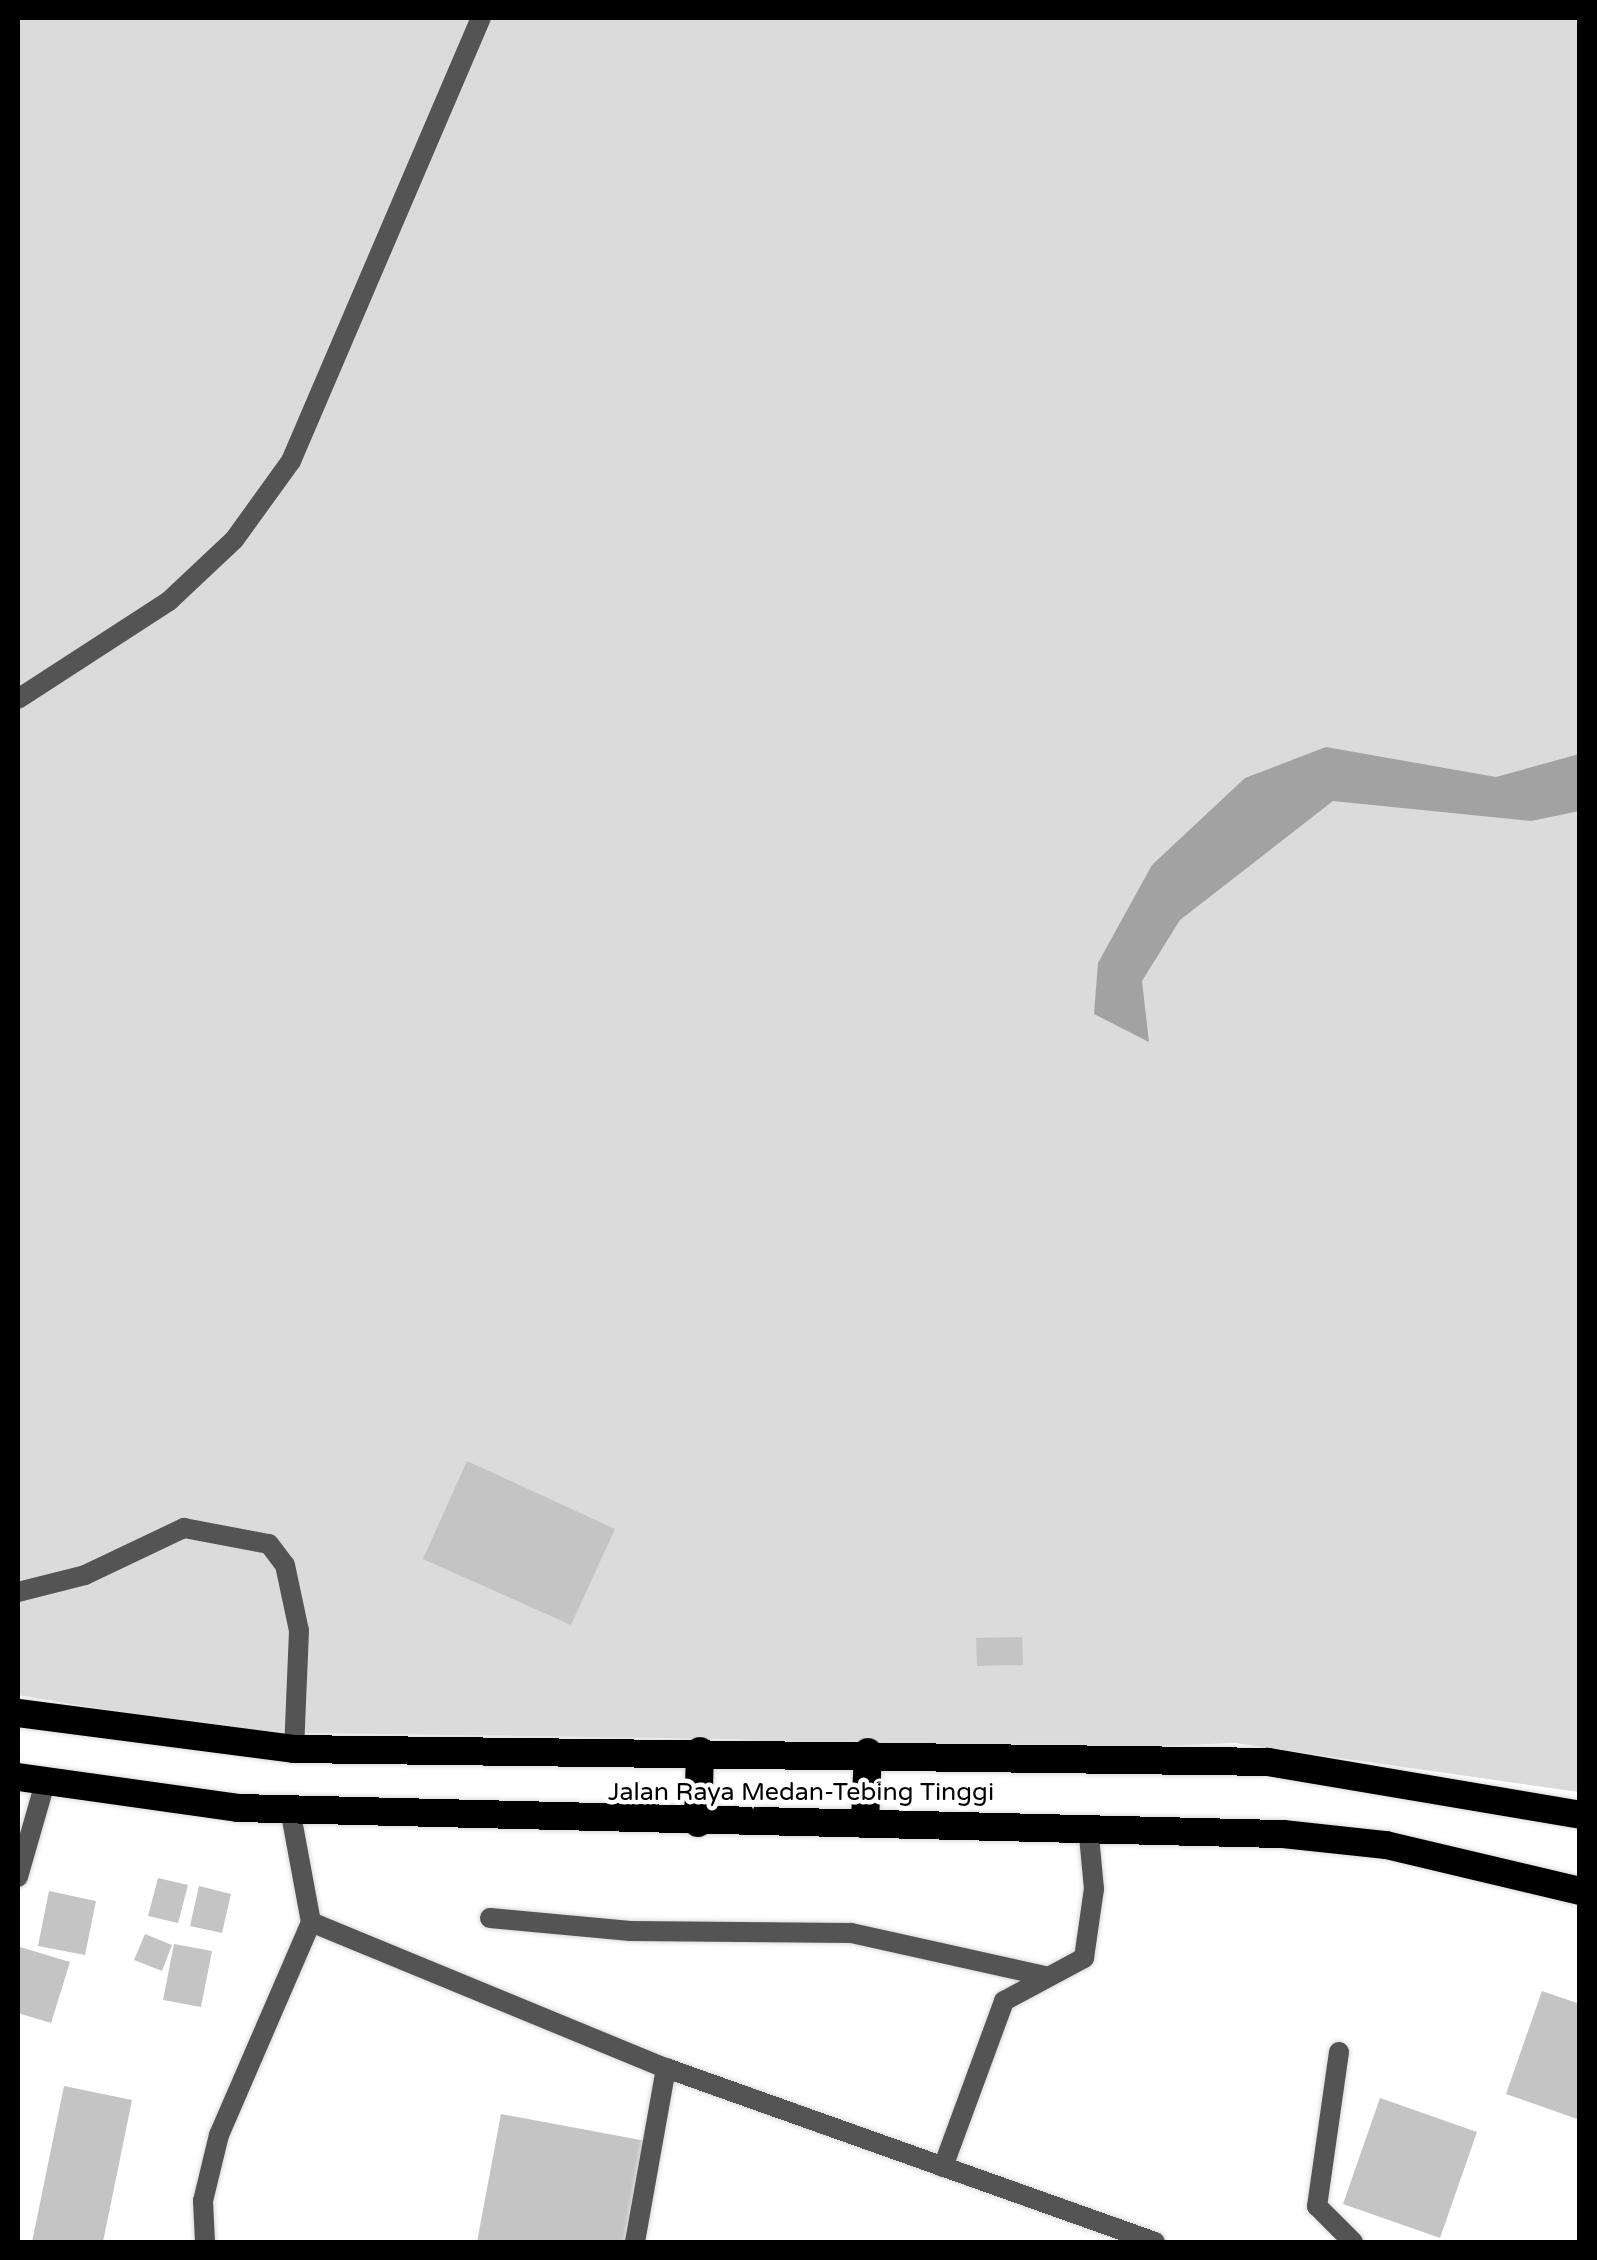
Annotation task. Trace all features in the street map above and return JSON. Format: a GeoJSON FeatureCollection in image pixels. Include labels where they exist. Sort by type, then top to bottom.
{"type":"FeatureCollection","features":[{"type":"Feature","properties":{"kind":"highway","name":"Jalan Raya Medan-Tebing Tinggi"},"geometry":{"type":"LineString","coordinates":[[18,1713],[294,1749],[868,1752],[1268,1762],[1580,1815]]}},
{"type":"Feature","properties":{"kind":"highway"},"geometry":{"type":"LineString","coordinates":[[698,1823],[700,1751]]}},
{"type":"Feature","properties":{"kind":"highway"},"geometry":{"type":"LineString","coordinates":[[865,1820],[868,1752]]}},
{"type":"Feature","properties":{"kind":"highway","name":"Jalan Raya Medan-Tebing Tinggi"},"geometry":{"type":"LineString","coordinates":[[18,1777],[290,1809],[698,1823],[865,1820],[1088,1826],[1386,1845],[1580,1891]]}},
{"type":"Feature","properties":{"kind":"street"},"geometry":{"type":"LineString","coordinates":[[18,698],[170,601],[234,540],[292,461],[480,18]]}},
{"type":"Feature","properties":{"kind":"street"},"geometry":{"type":"LineString","coordinates":[[18,1592],[85,1574],[184,1528],[270,1544],[285,1565],[297,1612],[294,1749]]}},
{"type":"Feature","properties":{"kind":"street"},"geometry":{"type":"LineString","coordinates":[[18,1877],[46,1783]]}},
{"type":"Feature","properties":{"kind":"street"},"geometry":{"type":"LineString","coordinates":[[204,2242],[202,2202],[219,2135],[311,1922],[290,1809]]}},
{"type":"Feature","properties":{"kind":"street"},"geometry":{"type":"LineString","coordinates":[[944,2167],[1004,2001],[1084,1958],[1094,1889],[1088,1826]]}},
{"type":"Feature","properties":{"kind":"street"},"geometry":{"type":"LineString","coordinates":[[490,1918],[630,1930],[851,1933],[1045,1976]]}},
{"type":"Feature","properties":{"kind":"street"},"geometry":{"type":"LineString","coordinates":[[311,1922],[666,2068],[1154,2242]]}},
{"type":"Feature","properties":{"kind":"street"},"geometry":{"type":"LineString","coordinates":[[1339,2052],[1317,2206],[1353,2242]]}},
{"type":"Feature","properties":{"kind":"street"},"geometry":{"type":"LineString","coordinates":[[635,2242],[666,2068]]}},
{"type":"Feature","properties":{"kind":"shaded area"},"geometry":{"type":"Polygon","coordinates":[[[18,18],[1579,18],[1579,1792],[1235,1743],[948,1754],[731,1739],[239,1732],[18,1695],[18,18]]]}},
{"type":"Feature","properties":{"kind":"shaded area"},"geometry":{"type":"Polygon","coordinates":[[[1326,747],[1496,777],[1579,754],[1579,811],[1531,821],[1333,801],[1180,920],[1142,981],[1149,1042],[1094,1014],[1098,963],[1152,865],[1245,778],[1326,747]]]}},
{"type":"Feature","properties":{"kind":"building"},"geometry":{"type":"Polygon","coordinates":[[[467,1461],[615,1529],[571,1625],[423,1559],[467,1461]]]}},
{"type":"Feature","properties":{"kind":"building"},"geometry":{"type":"Polygon","coordinates":[[[1022,1637],[1023,1665],[977,1666],[976,1638],[1022,1637]]]}},
{"type":"Feature","properties":{"kind":"building"},"geometry":{"type":"Polygon","coordinates":[[[158,1878],[188,1885],[178,1923],[148,1916],[158,1878]]]}},
{"type":"Feature","properties":{"kind":"building"},"geometry":{"type":"Polygon","coordinates":[[[199,1886],[231,1894],[222,1933],[190,1926],[199,1886]]]}},
{"type":"Feature","properties":{"kind":"building"},"geometry":{"type":"Polygon","coordinates":[[[49,1891],[96,1901],[85,1955],[38,1946],[49,1891]]]}},
{"type":"Feature","properties":{"kind":"building"},"geometry":{"type":"Polygon","coordinates":[[[145,1934],[172,1945],[162,1971],[134,1960],[145,1934]]]}},
{"type":"Feature","properties":{"kind":"building"},"geometry":{"type":"Polygon","coordinates":[[[174,1944],[212,1951],[201,2007],[163,2000],[174,1944]]]}},
{"type":"Feature","properties":{"kind":"building"},"geometry":{"type":"Polygon","coordinates":[[[20,1947],[70,1962],[51,2023],[18,2013],[20,1947]]]}},
{"type":"Feature","properties":{"kind":"building"},"geometry":{"type":"Polygon","coordinates":[[[1542,1991],[1580,2004],[1580,2120],[1506,2094],[1542,1991]]]}},
{"type":"Feature","properties":{"kind":"building"},"geometry":{"type":"Polygon","coordinates":[[[64,2086],[132,2100],[103,2242],[32,2242],[64,2086]]]}},
{"type":"Feature","properties":{"kind":"building"},"geometry":{"type":"Polygon","coordinates":[[[1380,2098],[1477,2132],[1440,2238],[1343,2204],[1380,2098]]]}},
{"type":"Feature","properties":{"kind":"building"},"geometry":{"type":"Polygon","coordinates":[[[501,2114],[646,2141],[627,2242],[477,2242],[501,2114]]]}}]}
